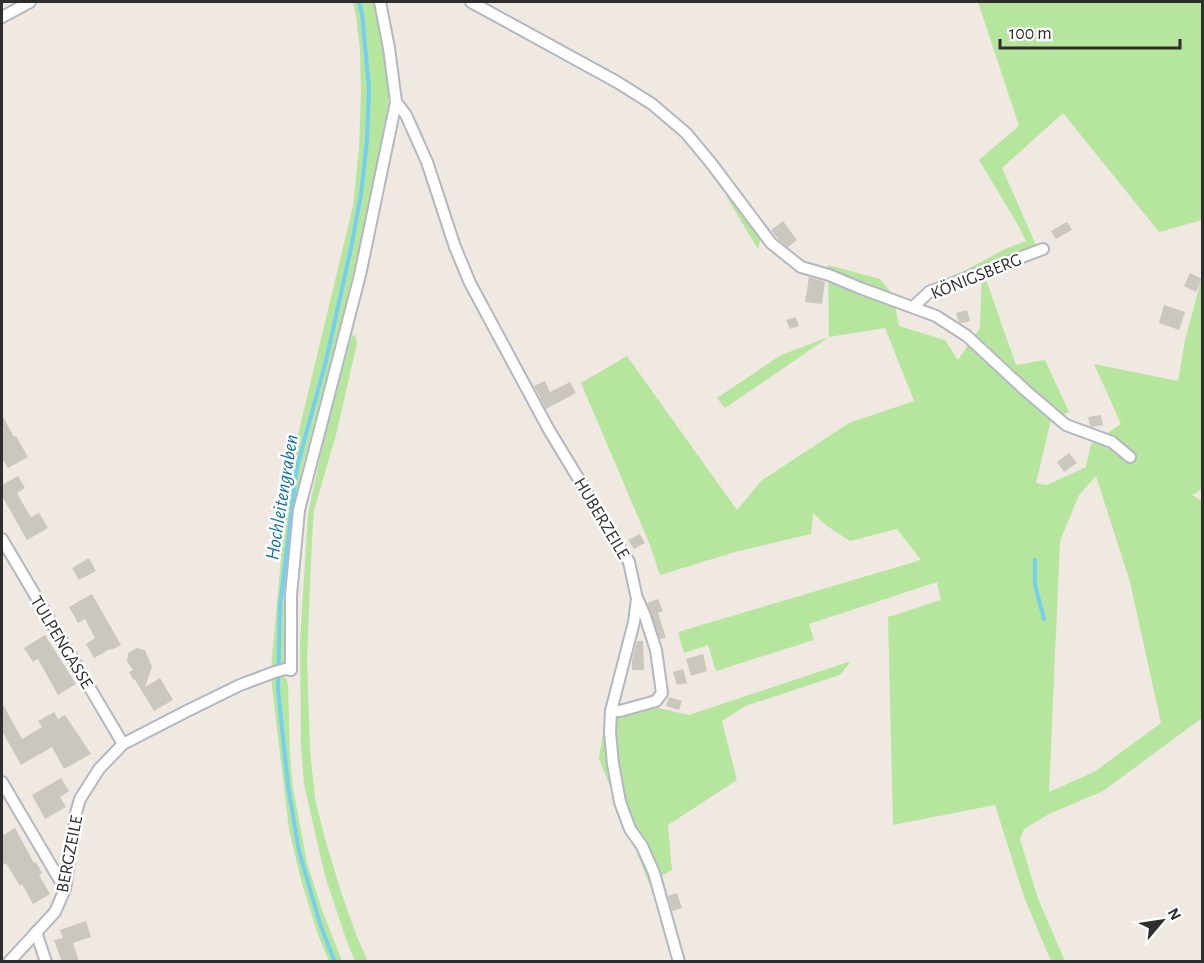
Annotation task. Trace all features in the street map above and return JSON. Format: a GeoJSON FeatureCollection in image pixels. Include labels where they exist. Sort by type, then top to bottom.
{"type":"FeatureCollection","features":[{"type":"Feature","properties":{"kind":"street"},"geometry":{"type":"LineString","coordinates":[[2,17],[17,5],[30,2]]}},
{"type":"Feature","properties":{"kind":"street"},"geometry":{"type":"LineString","coordinates":[[380,2],[396,102]]}},
{"type":"Feature","properties":{"kind":"street"},"geometry":{"type":"LineString","coordinates":[[471,2],[617,82],[652,104],[686,133],[771,243],[801,267],[829,275],[936,316],[967,336],[1066,425],[1112,442],[1130,457]]}},
{"type":"Feature","properties":{"kind":"street","name":"HUBERZEILE"},"geometry":{"type":"LineString","coordinates":[[396,102],[406,115],[427,162],[454,247],[470,283],[549,430],[629,562],[638,599],[611,711],[613,764],[620,801],[630,829],[642,846],[654,873],[679,962]]}},
{"type":"Feature","properties":{"kind":"street","name":"BERGZEILE"},"geometry":{"type":"LineString","coordinates":[[9,962],[55,912],[65,889],[80,799],[99,769],[123,744],[240,685],[285,669],[291,670],[291,595],[300,510],[360,275],[396,102]]}},
{"type":"Feature","properties":{"kind":"street","name":"KÖNIGSBERG"},"geometry":{"type":"LineString","coordinates":[[913,307],[929,292],[1043,249]]}},
{"type":"Feature","properties":{"kind":"street","name":"TULPENGASSE"},"geometry":{"type":"LineString","coordinates":[[2,539],[123,744]]}},
{"type":"Feature","properties":{"kind":"street"},"geometry":{"type":"LineString","coordinates":[[611,711],[620,711],[656,701],[662,693],[656,650],[638,599]]}},
{"type":"Feature","properties":{"kind":"street"},"geometry":{"type":"LineString","coordinates":[[2,782],[65,889]]}},
{"type":"Feature","properties":{"kind":"street"},"geometry":{"type":"LineString","coordinates":[[36,933],[46,962]]}},
{"type":"Feature","properties":{"kind":"green space"},"geometry":{"type":"Polygon","coordinates":[[[353,2],[374,2],[387,67],[388,106],[362,237],[302,469],[288,580],[285,661],[284,664],[271,669],[289,472],[353,206],[359,148],[361,92],[360,50],[353,2]]]}},
{"type":"Feature","properties":{"kind":"green space"},"geometry":{"type":"Polygon","coordinates":[[[978,2],[1202,2],[1202,220],[1159,232],[1063,113],[1002,168],[1036,245],[982,268],[1016,365],[1045,360],[1069,412],[1051,420],[1036,483],[1047,485],[1086,467],[1091,444],[1121,424],[1094,364],[1178,381],[1185,340],[1202,277],[1202,489],[1192,495],[1202,501],[1202,718],[1103,791],[1049,814],[1024,829],[1020,839],[1038,899],[1065,961],[1051,961],[1024,897],[995,805],[893,825],[888,617],[941,600],[937,582],[809,624],[814,640],[716,671],[708,645],[684,653],[678,632],[921,560],[897,529],[850,541],[827,526],[813,513],[811,534],[735,552],[660,575],[650,545],[581,383],[627,356],[737,510],[761,481],[849,423],[914,401],[885,328],[829,337],[828,265],[880,279],[893,295],[899,326],[945,340],[958,360],[980,328],[982,269],[953,277],[1007,248],[1026,241],[979,160],[1019,126],[978,2]],[[1096,476],[1079,495],[1060,541],[1049,792],[1094,772],[1161,723],[1130,582],[1096,476]]]}},
{"type":"Feature","properties":{"kind":"green space"},"geometry":{"type":"Polygon","coordinates":[[[726,196],[765,224],[758,249],[726,196]]]}},
{"type":"Feature","properties":{"kind":"green space"},"geometry":{"type":"Polygon","coordinates":[[[352,335],[356,337],[357,343],[336,435],[314,510],[307,658],[310,750],[315,798],[341,892],[368,962],[355,961],[325,876],[304,784],[301,746],[300,642],[308,514],[328,421],[352,335]]]}},
{"type":"Feature","properties":{"kind":"green space"},"geometry":{"type":"Polygon","coordinates":[[[829,337],[725,408],[717,398],[781,355],[829,337]]]}},
{"type":"Feature","properties":{"kind":"green space"},"geometry":{"type":"Polygon","coordinates":[[[851,661],[840,675],[745,706],[722,721],[737,780],[668,825],[672,870],[649,883],[599,759],[605,719],[654,707],[689,715],[851,661]]]}},
{"type":"Feature","properties":{"kind":"green space"},"geometry":{"type":"Polygon","coordinates":[[[271,678],[286,678],[288,684],[293,788],[307,863],[342,961],[329,961],[318,935],[301,880],[289,829],[271,678]]]}},
{"type":"Feature","properties":{"kind":"building"},"geometry":{"type":"Polygon","coordinates":[[[783,221],[797,240],[788,247],[771,230],[783,221]]]}},
{"type":"Feature","properties":{"kind":"building"},"geometry":{"type":"Polygon","coordinates":[[[1067,222],[1072,230],[1056,239],[1051,231],[1067,222]]]}},
{"type":"Feature","properties":{"kind":"building"},"geometry":{"type":"Polygon","coordinates":[[[1190,273],[1202,279],[1196,292],[1184,286],[1190,273]]]}},
{"type":"Feature","properties":{"kind":"building"},"geometry":{"type":"Polygon","coordinates":[[[809,277],[825,282],[822,304],[805,302],[809,277]]]}},
{"type":"Feature","properties":{"kind":"building"},"geometry":{"type":"Polygon","coordinates":[[[1164,305],[1185,312],[1179,330],[1159,323],[1164,305]]]}},
{"type":"Feature","properties":{"kind":"building"},"geometry":{"type":"Polygon","coordinates":[[[967,310],[970,321],[959,322],[956,313],[967,310]]]}},
{"type":"Feature","properties":{"kind":"building"},"geometry":{"type":"Polygon","coordinates":[[[796,317],[799,326],[790,329],[786,320],[796,317]]]}},
{"type":"Feature","properties":{"kind":"building"},"geometry":{"type":"Polygon","coordinates":[[[545,381],[550,392],[570,382],[576,393],[546,409],[534,386],[545,381]]]}},
{"type":"Feature","properties":{"kind":"building"},"geometry":{"type":"Polygon","coordinates":[[[2,415],[28,457],[8,468],[2,458],[2,415]]]}},
{"type":"Feature","properties":{"kind":"building"},"geometry":{"type":"Polygon","coordinates":[[[1101,415],[1103,425],[1090,426],[1088,417],[1101,415]]]}},
{"type":"Feature","properties":{"kind":"building"},"geometry":{"type":"Polygon","coordinates":[[[1069,453],[1077,463],[1064,472],[1057,462],[1069,453]]]}},
{"type":"Feature","properties":{"kind":"building"},"geometry":{"type":"Polygon","coordinates":[[[18,476],[25,488],[17,493],[26,509],[31,517],[39,513],[48,528],[27,540],[2,496],[2,485],[18,476]]]}},
{"type":"Feature","properties":{"kind":"building"},"geometry":{"type":"Polygon","coordinates":[[[640,534],[645,543],[634,549],[628,540],[640,534]]]}},
{"type":"Feature","properties":{"kind":"building"},"geometry":{"type":"Polygon","coordinates":[[[89,558],[96,571],[79,580],[72,568],[89,558]]]}},
{"type":"Feature","properties":{"kind":"building"},"geometry":{"type":"Polygon","coordinates":[[[92,594],[121,645],[94,658],[86,644],[95,638],[85,619],[78,623],[69,607],[92,594]]]}},
{"type":"Feature","properties":{"kind":"building"},"geometry":{"type":"Polygon","coordinates":[[[658,599],[663,611],[658,613],[666,638],[660,639],[647,603],[658,599]]]}},
{"type":"Feature","properties":{"kind":"building"},"geometry":{"type":"Polygon","coordinates":[[[45,635],[76,684],[58,695],[38,659],[33,662],[24,648],[45,635]]]}},
{"type":"Feature","properties":{"kind":"building"},"geometry":{"type":"Polygon","coordinates":[[[637,641],[643,641],[644,670],[632,670],[637,641]]]}},
{"type":"Feature","properties":{"kind":"building"},"geometry":{"type":"Polygon","coordinates":[[[137,648],[145,650],[152,667],[145,687],[160,678],[173,700],[154,711],[129,672],[133,670],[127,661],[128,653],[137,648]]]}},
{"type":"Feature","properties":{"kind":"building"},"geometry":{"type":"Polygon","coordinates":[[[703,654],[707,671],[691,676],[686,659],[703,654]]]}},
{"type":"Feature","properties":{"kind":"building"},"geometry":{"type":"Polygon","coordinates":[[[683,669],[687,683],[677,685],[673,672],[683,669]]]}},
{"type":"Feature","properties":{"kind":"building"},"geometry":{"type":"Polygon","coordinates":[[[669,697],[682,701],[679,710],[666,706],[669,697]]]}},
{"type":"Feature","properties":{"kind":"building"},"geometry":{"type":"Polygon","coordinates":[[[2,703],[22,739],[42,727],[38,721],[54,712],[58,719],[65,715],[91,754],[64,769],[52,747],[21,765],[2,731],[2,703]]]}},
{"type":"Feature","properties":{"kind":"building"},"geometry":{"type":"Polygon","coordinates":[[[61,778],[69,791],[60,797],[66,807],[45,819],[32,795],[61,778]]]}},
{"type":"Feature","properties":{"kind":"building"},"geometry":{"type":"Polygon","coordinates":[[[15,828],[42,873],[39,875],[50,894],[33,904],[22,884],[20,886],[6,863],[2,865],[2,836],[15,828]]]}},
{"type":"Feature","properties":{"kind":"building"},"geometry":{"type":"Polygon","coordinates":[[[677,893],[682,908],[672,911],[668,896],[677,893]]]}},
{"type":"Feature","properties":{"kind":"building"},"geometry":{"type":"Polygon","coordinates":[[[86,921],[91,937],[73,943],[79,962],[62,962],[54,940],[63,938],[60,930],[86,921]]]}},
{"type":"Feature","properties":{"kind":"waterway","name":"Hochleitengraben"},"geometry":{"type":"LineString","coordinates":[[335,962],[320,924],[299,851],[288,786],[278,689],[280,606],[297,467],[326,361],[361,194],[367,141],[369,88],[359,2]]}},
{"type":"Feature","properties":{"kind":"waterway"},"geometry":{"type":"LineString","coordinates":[[1035,560],[1035,585],[1044,619]]}}]}
